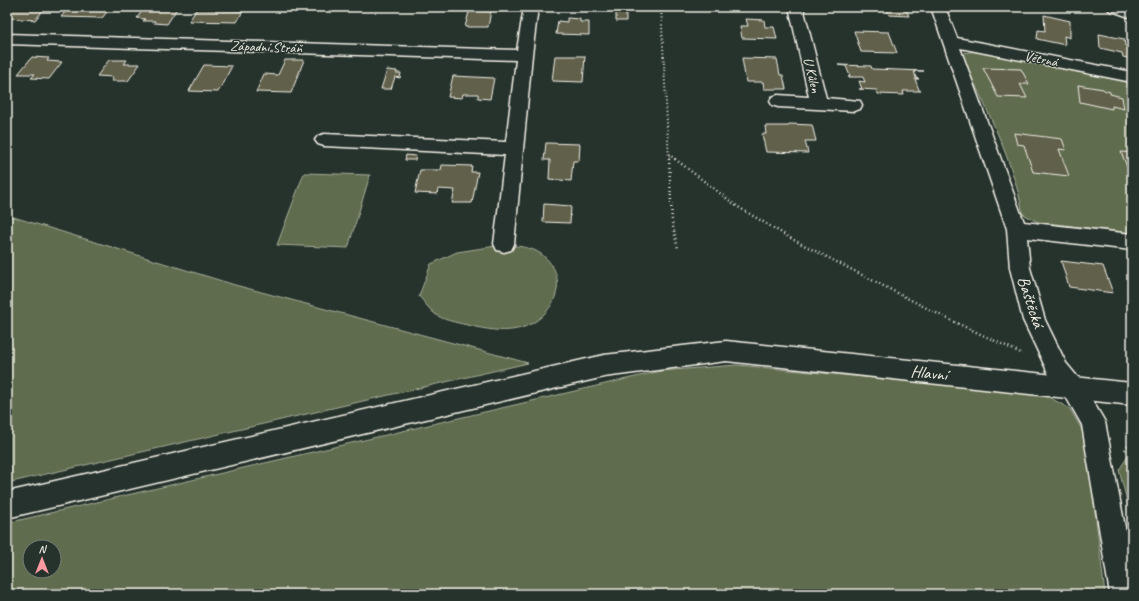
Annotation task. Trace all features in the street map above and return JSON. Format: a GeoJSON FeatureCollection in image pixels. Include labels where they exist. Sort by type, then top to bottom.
{"type":"FeatureCollection","features":[{"type":"Feature","properties":{"kind":"street"},"geometry":{"type":"LineString","coordinates":[[504,244],[524,55],[531,7]]}},
{"type":"Feature","properties":{"kind":"street","name":"U Kůlen"},"geometry":{"type":"LineString","coordinates":[[778,101],[819,103],[796,7]]}},
{"type":"Feature","properties":{"kind":"street","name":"Baštěcká"},"geometry":{"type":"LineString","coordinates":[[938,7],[1017,228],[1020,268],[1034,320],[1066,379],[1093,422],[1124,594]]}},
{"type":"Feature","properties":{"kind":"street"},"geometry":{"type":"LineString","coordinates":[[1114,7],[1132,13]]}},
{"type":"Feature","properties":{"kind":"street","name":"Západní Stráň"},"geometry":{"type":"LineString","coordinates":[[7,39],[524,55]]}},
{"type":"Feature","properties":{"kind":"street","name":"Větrná"},"geometry":{"type":"LineString","coordinates":[[950,41],[1132,77]]}},
{"type":"Feature","properties":{"kind":"street"},"geometry":{"type":"LineString","coordinates":[[819,103],[854,105]]}},
{"type":"Feature","properties":{"kind":"street"},"geometry":{"type":"LineString","coordinates":[[324,140],[514,149]]}},
{"type":"Feature","properties":{"kind":"street"},"geometry":{"type":"LineString","coordinates":[[1017,228],[1132,242]]}},
{"type":"Feature","properties":{"kind":"street","name":"Hlavní"},"geometry":{"type":"LineString","coordinates":[[7,505],[604,366],[726,351],[1066,379],[1132,394]]}},
{"type":"Feature","properties":{"kind":"path"},"geometry":{"type":"LineString","coordinates":[[661,7],[672,222],[678,249]]}},
{"type":"Feature","properties":{"kind":"path"},"geometry":{"type":"LineString","coordinates":[[669,154],[738,208],[792,239],[1066,379]]}},
{"type":"Feature","properties":{"kind":"green space"},"geometry":{"type":"Polygon","coordinates":[[[976,51],[1132,83],[1132,233],[1038,222],[1023,214],[1005,153],[989,113],[961,55],[976,51]]]}},
{"type":"Feature","properties":{"kind":"green space"},"geometry":{"type":"Polygon","coordinates":[[[304,173],[370,175],[348,248],[277,245],[304,173]]]}},
{"type":"Feature","properties":{"kind":"green space"},"geometry":{"type":"Polygon","coordinates":[[[7,215],[235,285],[528,363],[7,483],[7,215]]]}},
{"type":"Feature","properties":{"kind":"green space"},"geometry":{"type":"Polygon","coordinates":[[[503,245],[523,247],[537,251],[550,263],[556,274],[556,295],[544,314],[535,322],[512,330],[494,330],[476,327],[449,320],[435,314],[419,296],[431,264],[457,252],[503,245]]]}},
{"type":"Feature","properties":{"kind":"green space"},"geometry":{"type":"Polygon","coordinates":[[[737,365],[1047,396],[1070,409],[1084,433],[1105,594],[7,594],[7,523],[661,371],[737,365]]]}},
{"type":"Feature","properties":{"kind":"green space"},"geometry":{"type":"Polygon","coordinates":[[[1132,450],[1132,520],[1119,470],[1132,450]]]}},
{"type":"Feature","properties":{"kind":"building"},"geometry":{"type":"Polygon","coordinates":[[[7,7],[46,7],[35,20],[7,18],[7,7]]]}},
{"type":"Feature","properties":{"kind":"building"},"geometry":{"type":"Polygon","coordinates":[[[69,7],[111,7],[102,18],[61,17],[69,7]]]}},
{"type":"Feature","properties":{"kind":"building"},"geometry":{"type":"Polygon","coordinates":[[[145,7],[178,7],[167,24],[154,23],[155,21],[143,21],[145,19],[137,18],[145,7]]]}},
{"type":"Feature","properties":{"kind":"building"},"geometry":{"type":"Polygon","coordinates":[[[339,7],[374,7],[373,10],[339,9],[339,7]]]}},
{"type":"Feature","properties":{"kind":"building"},"geometry":{"type":"Polygon","coordinates":[[[466,7],[482,7],[484,8],[484,11],[491,11],[488,27],[465,27],[470,8],[466,7]]]}},
{"type":"Feature","properties":{"kind":"building"},"geometry":{"type":"Polygon","coordinates":[[[886,7],[905,7],[909,16],[889,15],[886,7]]]}},
{"type":"Feature","properties":{"kind":"building"},"geometry":{"type":"Polygon","coordinates":[[[197,9],[243,11],[237,22],[189,21],[197,9]]]}},
{"type":"Feature","properties":{"kind":"building"},"geometry":{"type":"Polygon","coordinates":[[[616,11],[626,12],[626,21],[616,21],[616,11]]]}},
{"type":"Feature","properties":{"kind":"building"},"geometry":{"type":"Polygon","coordinates":[[[1044,15],[1070,21],[1070,38],[1064,36],[1065,45],[1037,39],[1038,30],[1045,31],[1044,15]]]}},
{"type":"Feature","properties":{"kind":"building"},"geometry":{"type":"Polygon","coordinates":[[[567,18],[580,19],[580,22],[589,22],[589,35],[556,34],[558,21],[567,22],[567,18]]]}},
{"type":"Feature","properties":{"kind":"building"},"geometry":{"type":"Polygon","coordinates":[[[746,19],[764,20],[765,27],[774,27],[777,39],[742,38],[740,26],[748,26],[746,19]]]}},
{"type":"Feature","properties":{"kind":"building"},"geometry":{"type":"Polygon","coordinates":[[[854,31],[889,32],[897,53],[861,52],[854,31]]]}},
{"type":"Feature","properties":{"kind":"building"},"geometry":{"type":"Polygon","coordinates":[[[1099,34],[1124,39],[1125,46],[1132,47],[1132,59],[1123,57],[1122,53],[1100,48],[1099,34]]]}},
{"type":"Feature","properties":{"kind":"building"},"geometry":{"type":"Polygon","coordinates":[[[555,56],[585,56],[583,82],[552,81],[555,56]]]}},
{"type":"Feature","properties":{"kind":"building"},"geometry":{"type":"Polygon","coordinates":[[[32,57],[49,58],[47,61],[62,62],[49,79],[31,78],[35,74],[18,74],[32,57]]]}},
{"type":"Feature","properties":{"kind":"building"},"geometry":{"type":"Polygon","coordinates":[[[742,58],[777,59],[780,75],[783,75],[786,89],[764,89],[763,82],[746,82],[742,58]]]}},
{"type":"Feature","properties":{"kind":"building"},"geometry":{"type":"Polygon","coordinates":[[[109,60],[127,60],[124,64],[140,64],[128,81],[111,81],[113,77],[97,76],[109,60]]]}},
{"type":"Feature","properties":{"kind":"building"},"geometry":{"type":"Polygon","coordinates":[[[285,60],[304,60],[291,93],[256,92],[264,74],[278,75],[285,60]]]}},
{"type":"Feature","properties":{"kind":"building"},"geometry":{"type":"Polygon","coordinates":[[[204,65],[232,66],[218,92],[189,91],[204,65]]]}},
{"type":"Feature","properties":{"kind":"building"},"geometry":{"type":"Polygon","coordinates":[[[838,65],[871,66],[872,69],[924,71],[914,71],[916,78],[919,79],[915,79],[919,90],[921,91],[903,91],[904,95],[878,94],[877,90],[859,89],[862,89],[859,81],[865,82],[863,77],[848,77],[850,76],[846,66],[838,65]]]}},
{"type":"Feature","properties":{"kind":"building"},"geometry":{"type":"Polygon","coordinates":[[[983,68],[1021,69],[1029,84],[1020,84],[1027,98],[998,97],[983,68]]]}},
{"type":"Feature","properties":{"kind":"building"},"geometry":{"type":"Polygon","coordinates":[[[387,70],[401,73],[400,78],[395,77],[391,89],[381,89],[387,70]]]}},
{"type":"Feature","properties":{"kind":"building"},"geometry":{"type":"Polygon","coordinates":[[[453,76],[494,78],[490,99],[478,98],[478,94],[463,94],[462,98],[448,97],[453,76]]]}},
{"type":"Feature","properties":{"kind":"building"},"geometry":{"type":"Polygon","coordinates":[[[1078,85],[1103,89],[1110,92],[1110,94],[1122,97],[1124,109],[1112,106],[1112,109],[1080,102],[1078,85]]]}},
{"type":"Feature","properties":{"kind":"building"},"geometry":{"type":"Polygon","coordinates":[[[789,124],[812,125],[816,141],[805,141],[808,153],[766,152],[762,134],[766,134],[765,126],[789,126],[789,124]]]}},
{"type":"Feature","properties":{"kind":"building"},"geometry":{"type":"Polygon","coordinates":[[[1014,133],[1062,139],[1066,150],[1059,149],[1069,176],[1033,172],[1024,145],[1017,144],[1014,133]]]}},
{"type":"Feature","properties":{"kind":"building"},"geometry":{"type":"Polygon","coordinates":[[[546,143],[580,144],[579,161],[573,161],[571,181],[549,179],[550,160],[544,160],[546,143]]]}},
{"type":"Feature","properties":{"kind":"building"},"geometry":{"type":"Polygon","coordinates":[[[1121,152],[1132,153],[1132,174],[1130,174],[1121,152]]]}},
{"type":"Feature","properties":{"kind":"building"},"geometry":{"type":"Polygon","coordinates":[[[406,155],[416,156],[415,160],[405,160],[406,155]]]}},
{"type":"Feature","properties":{"kind":"building"},"geometry":{"type":"Polygon","coordinates":[[[442,165],[472,166],[471,172],[478,172],[472,203],[452,203],[455,190],[438,189],[437,194],[415,193],[420,170],[441,170],[442,165]]]}},
{"type":"Feature","properties":{"kind":"building"},"geometry":{"type":"Polygon","coordinates":[[[544,204],[571,206],[570,223],[543,222],[544,204]]]}},
{"type":"Feature","properties":{"kind":"building"},"geometry":{"type":"Polygon","coordinates":[[[1061,261],[1103,266],[1113,293],[1069,287],[1061,261]]]}}]}
